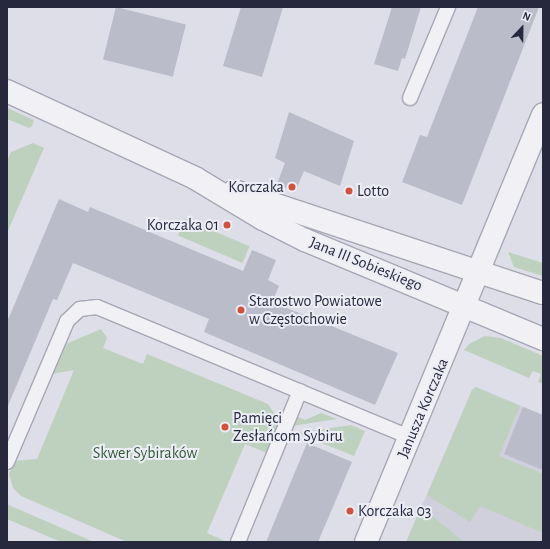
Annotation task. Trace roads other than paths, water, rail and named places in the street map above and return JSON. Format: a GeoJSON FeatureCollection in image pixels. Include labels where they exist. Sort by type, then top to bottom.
{"type":"FeatureCollection","features":[{"type":"Feature","properties":{"kind":"street","name":"Jana III Sobieskiego"},"geometry":{"type":"LineString","coordinates":[[7,91],[196,178],[543,293]]}},
{"type":"Feature","properties":{"kind":"street","name":"Janusza Korczaka"},"geometry":{"type":"LineString","coordinates":[[366,542],[411,438],[543,114]]}},
{"type":"Feature","properties":{"kind":"street","name":"Jana III Sobieskiego"},"geometry":{"type":"LineString","coordinates":[[196,178],[263,219],[305,240],[466,305],[543,339]]}},
{"type":"Feature","properties":{"kind":"lane"},"geometry":{"type":"LineString","coordinates":[[410,98],[448,7]]}},
{"type":"Feature","properties":{"kind":"lane"},"geometry":{"type":"LineString","coordinates":[[7,462],[68,321],[80,309],[97,307],[109,310],[411,438]]}},
{"type":"Feature","properties":{"kind":"lane"},"geometry":{"type":"LineString","coordinates":[[238,542],[300,391]]}},
{"type":"Feature","properties":{"kind":"place","name":"Korczaka"},"geometry":{"type":"Point","coordinates":[292,187]}},
{"type":"Feature","properties":{"kind":"place","name":"Lotto"},"geometry":{"type":"Point","coordinates":[349,191]}},
{"type":"Feature","properties":{"kind":"place","name":"Korczaka 01"},"geometry":{"type":"Point","coordinates":[227,225]}},
{"type":"Feature","properties":{"kind":"place","name":"Starostwo Powiatowe w Częstochowie"},"geometry":{"type":"Point","coordinates":[241,310]}},
{"type":"Feature","properties":{"kind":"place","name":"Pamięci Zesłańcom Sybiru"},"geometry":{"type":"Point","coordinates":[225,427]}},
{"type":"Feature","properties":{"kind":"place","name":"Korczaka 03"},"geometry":{"type":"Point","coordinates":[350,511]}},
{"type":"Feature","properties":{"kind":"park label","name":"Skwer Sybiraków"},"geometry":{"type":"Point","coordinates":[145,453]}}]}
